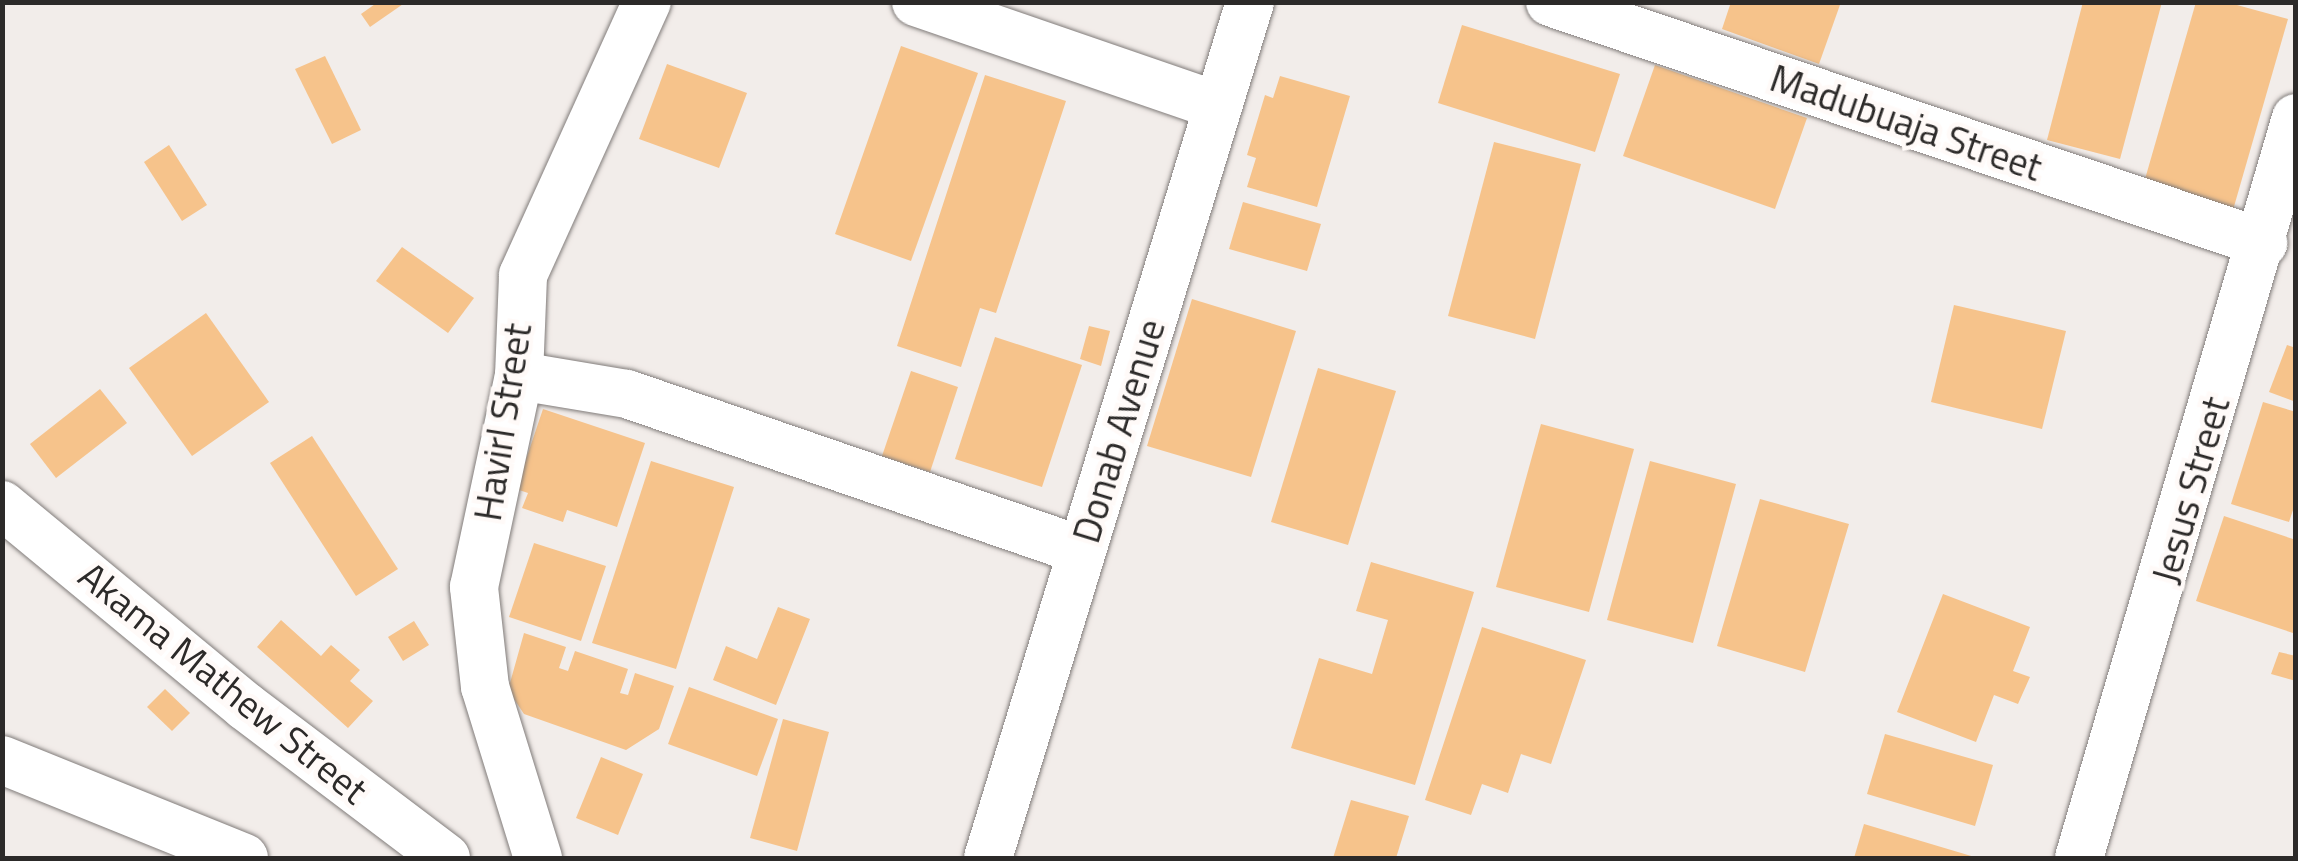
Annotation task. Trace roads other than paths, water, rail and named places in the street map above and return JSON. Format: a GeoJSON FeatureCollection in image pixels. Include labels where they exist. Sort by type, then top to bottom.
{"type":"FeatureCollection","features":[{"type":"Feature","properties":{"kind":"street","name":"Havirl Street"},"geometry":{"type":"LineString","coordinates":[[538,858],[486,688],[474,626],[474,587],[519,376],[524,275],[647,2]]}},
{"type":"Feature","properties":{"kind":"street"},"geometry":{"type":"LineString","coordinates":[[916,2],[1218,106]]}},
{"type":"Feature","properties":{"kind":"street","name":"Donab Avenue"},"geometry":{"type":"LineString","coordinates":[[988,858],[1250,2]]}},
{"type":"Feature","properties":{"kind":"street","name":"Madubuaja Street"},"geometry":{"type":"LineString","coordinates":[[1550,2],[2263,243]]}},
{"type":"Feature","properties":{"kind":"street","name":"Jesus Street"},"geometry":{"type":"LineString","coordinates":[[2079,858],[2263,243],[2296,118]]}},
{"type":"Feature","properties":{"kind":"street"},"geometry":{"type":"LineString","coordinates":[[519,376],[627,394],[1082,551]]}},
{"type":"Feature","properties":{"kind":"street","name":"Akama Mathew Street"},"geometry":{"type":"LineString","coordinates":[[2,504],[245,706],[446,858]]}},
{"type":"Feature","properties":{"kind":"street"},"geometry":{"type":"LineString","coordinates":[[2,760],[244,858]]}}]}
